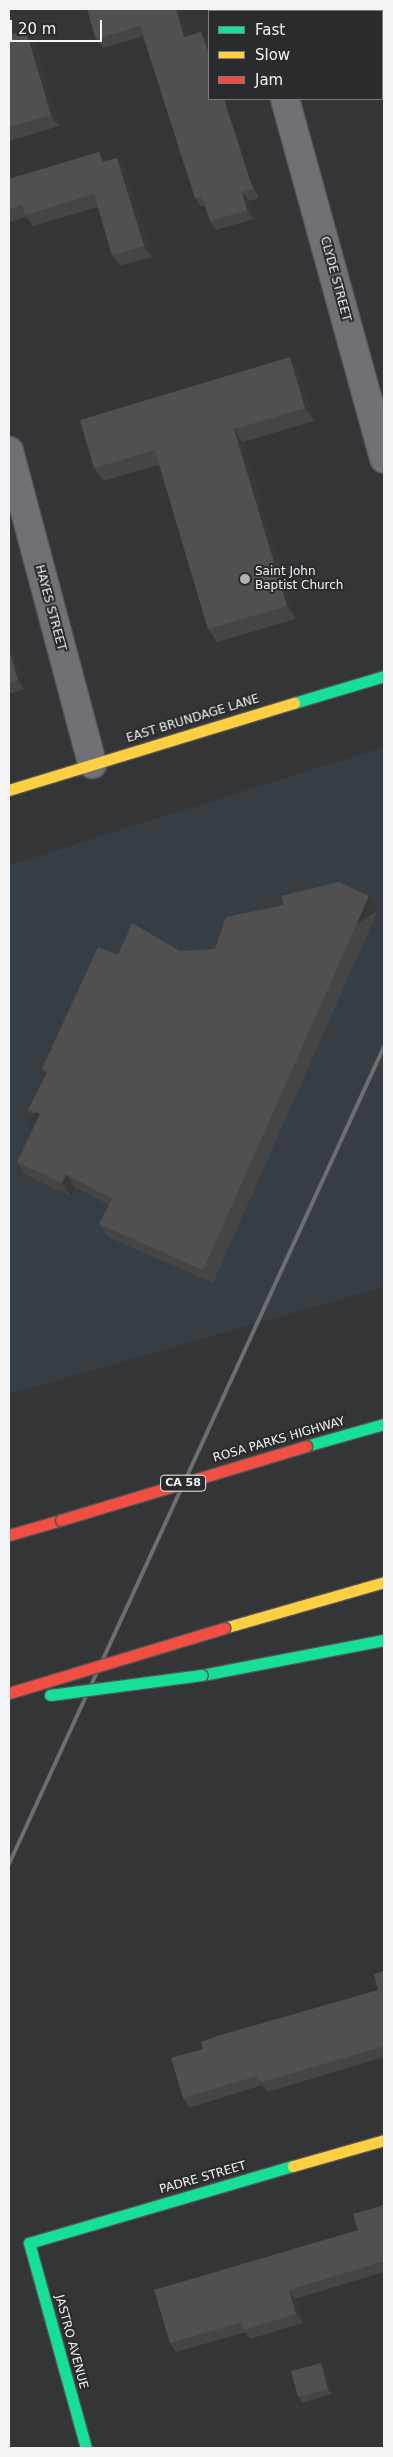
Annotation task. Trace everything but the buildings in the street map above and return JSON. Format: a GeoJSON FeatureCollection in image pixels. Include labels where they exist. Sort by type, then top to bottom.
{"type":"FeatureCollection","features":[{"type":"Feature","properties":{"kind":"main road","name":"EAST BRUNDAGE LANE"},"geometry":{"type":"LineString","coordinates":[[9,790],[384,676]]}},
{"type":"Feature","properties":{"kind":"main road","name":"ROSA PARKS HIGHWAY"},"geometry":{"type":"LineString","coordinates":[[9,1535],[384,1424]]}},
{"type":"Feature","properties":{"kind":"main road"},"geometry":{"type":"LineString","coordinates":[[9,1693],[384,1582]]}},
{"type":"Feature","properties":{"kind":"main road"},"geometry":{"type":"LineString","coordinates":[[9,1700],[202,1675],[384,1640]]}},
{"type":"Feature","properties":{"kind":"main road","name":"PADRE STREET"},"geometry":{"type":"LineString","coordinates":[[29,2243],[384,2140]]}},
{"type":"Feature","properties":{"kind":"main road","name":"JASTRO AVENUE"},"geometry":{"type":"LineString","coordinates":[[29,2243],[86,2448]]}},
{"type":"Feature","properties":{"kind":"street","name":"CLYDE STREET"},"geometry":{"type":"LineString","coordinates":[[285,100],[384,459]]}},
{"type":"Feature","properties":{"kind":"street","name":"HAYES STREET"},"geometry":{"type":"LineString","coordinates":[[9,451],[92,764]]}},
{"type":"Feature","properties":{"kind":"shaded area"},"geometry":{"type":"Polygon","coordinates":[[[384,747],[384,1287],[9,1394],[9,865],[384,747]]]}},
{"type":"Feature","properties":{"kind":"railway"},"geometry":{"type":"LineString","coordinates":[[9,1864],[384,1047]]}},
{"type":"Feature","properties":{"kind":"traffic: fast"},"geometry":{"type":"LineString","coordinates":[[294,703],[384,676]]}},
{"type":"Feature","properties":{"kind":"traffic: fast"},"geometry":{"type":"LineString","coordinates":[[306,1446],[384,1424]]}},
{"type":"Feature","properties":{"kind":"traffic: fast"},"geometry":{"type":"LineString","coordinates":[[202,1675],[384,1640]]}},
{"type":"Feature","properties":{"kind":"traffic: fast"},"geometry":{"type":"LineString","coordinates":[[50,1695],[202,1675]]}},
{"type":"Feature","properties":{"kind":"traffic: fast"},"geometry":{"type":"LineString","coordinates":[[86,2448],[29,2243],[293,2166]]}},
{"type":"Feature","properties":{"kind":"traffic: slow"},"geometry":{"type":"LineString","coordinates":[[9,790],[294,703]]}},
{"type":"Feature","properties":{"kind":"traffic: slow"},"geometry":{"type":"LineString","coordinates":[[224,1628],[384,1582]]}},
{"type":"Feature","properties":{"kind":"traffic: slow"},"geometry":{"type":"LineString","coordinates":[[293,2166],[384,2140]]}},
{"type":"Feature","properties":{"kind":"traffic: jam"},"geometry":{"type":"LineString","coordinates":[[61,1520],[306,1446]]}},
{"type":"Feature","properties":{"kind":"traffic: jam"},"geometry":{"type":"LineString","coordinates":[[9,1535],[61,1520]]}},
{"type":"Feature","properties":{"kind":"traffic: jam"},"geometry":{"type":"LineString","coordinates":[[9,1693],[224,1628]]}},
{"type":"Feature","properties":{"kind":"place","name":"Saint John Baptist Church"},"geometry":{"type":"Point","coordinates":[245,579]}}]}
